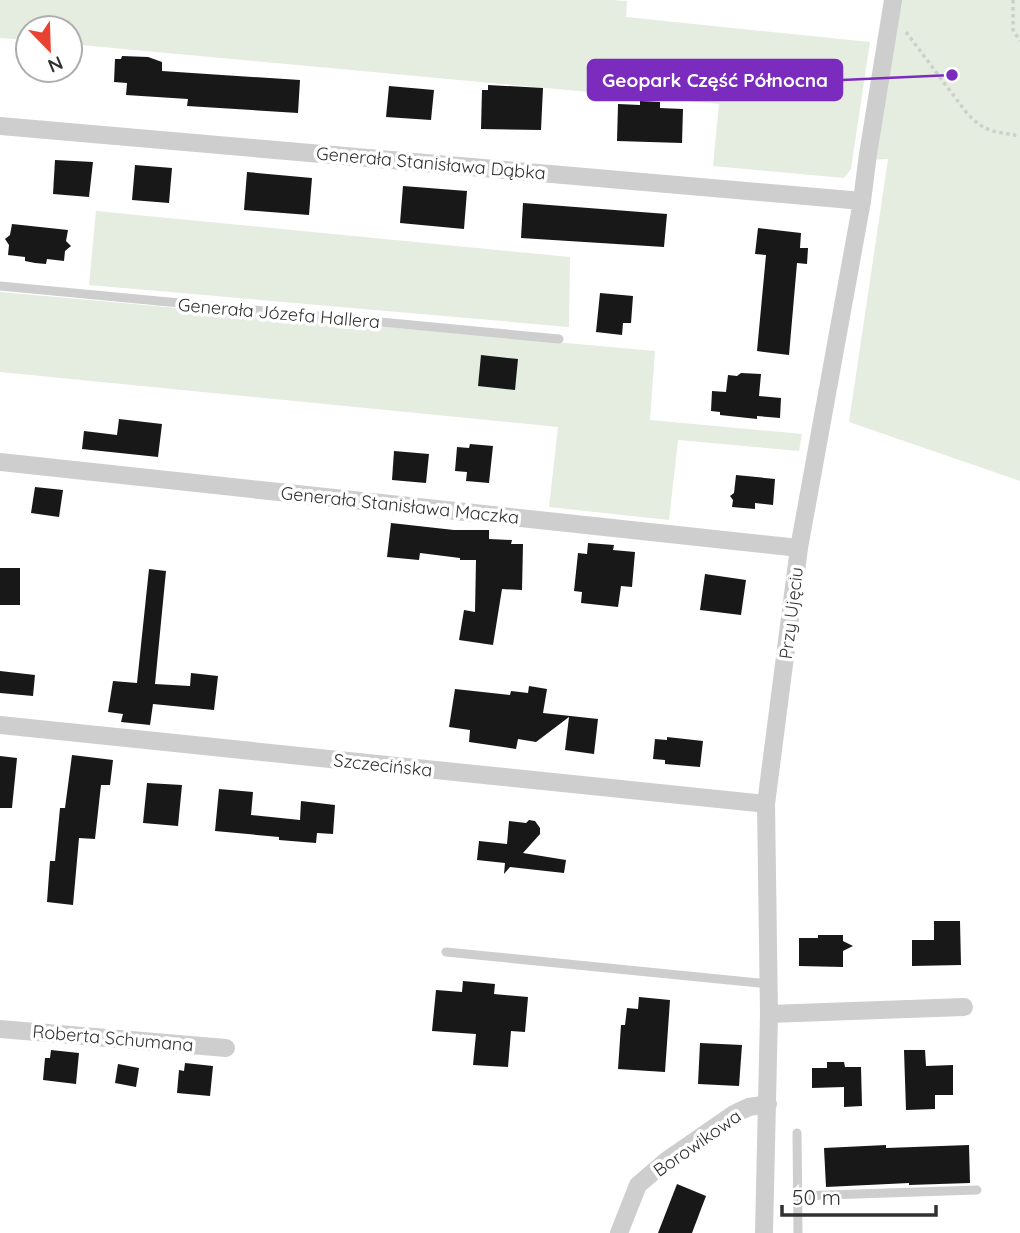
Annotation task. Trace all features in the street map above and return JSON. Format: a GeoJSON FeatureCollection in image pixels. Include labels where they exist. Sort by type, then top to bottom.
{"type":"FeatureCollection","features":[{"type":"Feature","properties":{"kind":"street","name":"Przy Ujęciu"},"geometry":{"type":"LineString","coordinates":[[764,1233],[769,1014],[766,804],[799,548],[862,201],[893,0]]}},
{"type":"Feature","properties":{"kind":"street","name":"Generała Stanisława Dąbka"},"geometry":{"type":"LineString","coordinates":[[0,126],[862,201]]}},
{"type":"Feature","properties":{"kind":"street","name":"Generała Stanisława Maczka"},"geometry":{"type":"LineString","coordinates":[[0,462],[799,548]]}},
{"type":"Feature","properties":{"kind":"street","name":"Szczecińska"},"geometry":{"type":"LineString","coordinates":[[0,725],[766,804]]}},
{"type":"Feature","properties":{"kind":"street"},"geometry":{"type":"LineString","coordinates":[[769,1014],[964,1007]]}},
{"type":"Feature","properties":{"kind":"street","name":"Roberta Schumana"},"geometry":{"type":"LineString","coordinates":[[0,1029],[226,1048]]}},
{"type":"Feature","properties":{"kind":"street","name":"Borowikowa"},"geometry":{"type":"LineString","coordinates":[[619,1233],[638,1185],[666,1161],[734,1114],[750,1107],[768,1104]]}},
{"type":"Feature","properties":{"kind":"lane","name":"Generała Józefa Hallera"},"geometry":{"type":"LineString","coordinates":[[0,286],[559,339]]}},
{"type":"Feature","properties":{"kind":"lane"},"geometry":{"type":"LineString","coordinates":[[446,952],[769,984]]}},
{"type":"Feature","properties":{"kind":"lane"},"geometry":{"type":"LineString","coordinates":[[797,1133],[798,1233]]}},
{"type":"Feature","properties":{"kind":"lane"},"geometry":{"type":"LineString","coordinates":[[797,1196],[977,1190]]}},
{"type":"Feature","properties":{"kind":"path"},"geometry":{"type":"LineString","coordinates":[[1013,0],[1013,30],[1020,41]]}},
{"type":"Feature","properties":{"kind":"path"},"geometry":{"type":"LineString","coordinates":[[903,29],[976,124],[985,130],[1020,136]]}},
{"type":"Feature","properties":{"kind":"shaded area"},"geometry":{"type":"Polygon","coordinates":[[[0,0],[613,0],[627,1],[626,17],[870,42],[851,169],[844,178],[713,166],[719,104],[84,45],[84,14],[14,14],[14,39],[0,38],[0,0]]]}},
{"type":"Feature","properties":{"kind":"shaded area"},"geometry":{"type":"Polygon","coordinates":[[[899,0],[1020,0],[1020,481],[849,422],[888,159],[868,160],[899,0]]]}},
{"type":"Feature","properties":{"kind":"shaded area"},"geometry":{"type":"Polygon","coordinates":[[[96,211],[570,257],[569,327],[89,285],[96,211]]]}},
{"type":"Feature","properties":{"kind":"shaded area"},"geometry":{"type":"Polygon","coordinates":[[[0,292],[655,351],[650,420],[802,434],[799,451],[678,440],[669,520],[549,507],[558,427],[0,372],[0,292]]]}},
{"type":"Feature","properties":{"kind":"building"},"geometry":{"type":"Polygon","coordinates":[[[122,56],[148,57],[162,62],[162,71],[300,80],[298,113],[187,106],[188,99],[126,95],[127,83],[114,82],[115,59],[121,59],[122,56]]]}},
{"type":"Feature","properties":{"kind":"building"},"geometry":{"type":"Polygon","coordinates":[[[488,85],[543,88],[541,130],[481,129],[482,90],[488,90],[488,85]]]}},
{"type":"Feature","properties":{"kind":"building"},"geometry":{"type":"Polygon","coordinates":[[[389,86],[434,90],[431,120],[386,117],[389,86]]]}},
{"type":"Feature","properties":{"kind":"building"},"geometry":{"type":"Polygon","coordinates":[[[640,101],[660,102],[660,108],[683,109],[682,143],[617,141],[618,104],[640,105],[640,101]]]}},
{"type":"Feature","properties":{"kind":"building"},"geometry":{"type":"Polygon","coordinates":[[[55,160],[93,162],[89,197],[53,194],[55,160]]]}},
{"type":"Feature","properties":{"kind":"building"},"geometry":{"type":"Polygon","coordinates":[[[135,165],[172,168],[169,203],[132,200],[135,165]]]}},
{"type":"Feature","properties":{"kind":"building"},"geometry":{"type":"Polygon","coordinates":[[[247,172],[312,178],[309,215],[244,210],[247,172]]]}},
{"type":"Feature","properties":{"kind":"building"},"geometry":{"type":"Polygon","coordinates":[[[403,186],[467,191],[464,229],[400,223],[403,186]]]}},
{"type":"Feature","properties":{"kind":"building"},"geometry":{"type":"Polygon","coordinates":[[[523,203],[667,214],[664,247],[521,238],[523,203]]]}},
{"type":"Feature","properties":{"kind":"building"},"geometry":{"type":"Polygon","coordinates":[[[12,224],[68,230],[66,241],[71,246],[65,251],[64,261],[47,259],[46,264],[35,263],[25,261],[25,257],[8,255],[9,245],[5,239],[10,235],[12,224]]]}},
{"type":"Feature","properties":{"kind":"building"},"geometry":{"type":"Polygon","coordinates":[[[758,228],[801,233],[800,248],[808,248],[807,264],[797,263],[789,355],[757,351],[766,255],[755,254],[758,228]]]}},
{"type":"Feature","properties":{"kind":"building"},"geometry":{"type":"Polygon","coordinates":[[[600,293],[633,296],[631,323],[623,323],[622,335],[596,332],[600,293]]]}},
{"type":"Feature","properties":{"kind":"building"},"geometry":{"type":"Polygon","coordinates":[[[481,355],[518,359],[515,390],[478,386],[481,355]]]}},
{"type":"Feature","properties":{"kind":"building"},"geometry":{"type":"Polygon","coordinates":[[[741,373],[761,374],[759,396],[781,398],[780,418],[757,416],[757,419],[720,415],[720,412],[711,411],[712,391],[726,392],[728,375],[737,376],[741,373]]]}},
{"type":"Feature","properties":{"kind":"building"},"geometry":{"type":"Polygon","coordinates":[[[119,419],[162,424],[158,457],[82,449],[84,431],[117,435],[119,419]]]}},
{"type":"Feature","properties":{"kind":"building"},"geometry":{"type":"Polygon","coordinates":[[[470,444],[493,446],[489,483],[466,481],[467,472],[455,471],[457,447],[469,448],[470,444]]]}},
{"type":"Feature","properties":{"kind":"building"},"geometry":{"type":"Polygon","coordinates":[[[394,451],[429,454],[426,483],[392,480],[394,451]]]}},
{"type":"Feature","properties":{"kind":"building"},"geometry":{"type":"Polygon","coordinates":[[[736,475],[775,479],[773,505],[755,503],[755,509],[732,507],[733,500],[730,496],[734,493],[736,475]]]}},
{"type":"Feature","properties":{"kind":"building"},"geometry":{"type":"Polygon","coordinates":[[[35,487],[63,490],[59,517],[31,513],[35,487]]]}},
{"type":"Feature","properties":{"kind":"building"},"geometry":{"type":"Polygon","coordinates":[[[391,523],[454,530],[489,530],[489,539],[512,540],[511,544],[523,544],[522,590],[502,589],[493,645],[459,640],[464,610],[475,612],[476,560],[420,553],[419,560],[387,557],[391,523]]]}},
{"type":"Feature","properties":{"kind":"building"},"geometry":{"type":"Polygon","coordinates":[[[588,543],[614,545],[613,550],[635,552],[632,587],[621,586],[618,607],[581,603],[582,592],[574,591],[578,553],[587,554],[588,543]]]}},
{"type":"Feature","properties":{"kind":"building"},"geometry":{"type":"Polygon","coordinates":[[[0,568],[20,568],[20,605],[0,605],[0,568]]]}},
{"type":"Feature","properties":{"kind":"building"},"geometry":{"type":"Polygon","coordinates":[[[149,569],[166,571],[155,684],[190,686],[191,673],[218,676],[214,710],[153,704],[150,725],[121,722],[123,714],[108,712],[113,681],[137,683],[149,569]]]}},
{"type":"Feature","properties":{"kind":"building"},"geometry":{"type":"Polygon","coordinates":[[[705,574],[746,580],[741,615],[700,610],[705,574]]]}},
{"type":"Feature","properties":{"kind":"building"},"geometry":{"type":"Polygon","coordinates":[[[0,671],[35,675],[33,696],[0,693],[0,671]]]}},
{"type":"Feature","properties":{"kind":"building"},"geometry":{"type":"Polygon","coordinates":[[[529,686],[547,689],[543,713],[598,719],[594,754],[565,750],[569,717],[536,742],[518,739],[516,749],[469,742],[470,730],[449,727],[455,689],[510,695],[511,691],[528,693],[529,686]]]}},
{"type":"Feature","properties":{"kind":"building"},"geometry":{"type":"Polygon","coordinates":[[[667,737],[703,741],[700,767],[665,764],[665,760],[653,759],[655,739],[667,740],[667,737]]]}},
{"type":"Feature","properties":{"kind":"building"},"geometry":{"type":"Polygon","coordinates":[[[72,755],[113,760],[110,785],[101,785],[95,839],[79,838],[73,905],[47,902],[50,861],[55,861],[60,808],[65,808],[72,755]]]}},
{"type":"Feature","properties":{"kind":"building"},"geometry":{"type":"Polygon","coordinates":[[[0,756],[17,758],[12,808],[0,808],[0,756]]]}},
{"type":"Feature","properties":{"kind":"building"},"geometry":{"type":"Polygon","coordinates":[[[147,783],[182,785],[178,826],[143,823],[147,783]]]}},
{"type":"Feature","properties":{"kind":"building"},"geometry":{"type":"Polygon","coordinates":[[[219,789],[253,792],[251,815],[300,820],[301,801],[335,805],[333,834],[317,833],[316,843],[215,831],[219,789]]]}},
{"type":"Feature","properties":{"kind":"building"},"geometry":{"type":"Polygon","coordinates":[[[529,820],[535,821],[540,828],[540,834],[523,853],[566,860],[564,873],[510,867],[504,874],[505,863],[477,860],[479,841],[507,844],[509,821],[526,823],[529,820]]]}},
{"type":"Feature","properties":{"kind":"building"},"geometry":{"type":"Polygon","coordinates":[[[934,921],[960,921],[961,965],[912,966],[912,940],[934,940],[934,921]]]}},
{"type":"Feature","properties":{"kind":"building"},"geometry":{"type":"Polygon","coordinates":[[[818,935],[843,935],[843,941],[853,946],[843,951],[843,967],[799,966],[799,938],[818,938],[818,935]]]}},
{"type":"Feature","properties":{"kind":"building"},"geometry":{"type":"Polygon","coordinates":[[[463,981],[495,984],[494,994],[528,997],[525,1032],[511,1031],[508,1067],[473,1065],[476,1034],[432,1031],[436,990],[462,992],[463,981]]]}},
{"type":"Feature","properties":{"kind":"building"},"geometry":{"type":"Polygon","coordinates":[[[639,997],[670,1000],[665,1072],[618,1069],[621,1025],[625,1025],[627,1008],[638,1009],[639,997]]]}},
{"type":"Feature","properties":{"kind":"building"},"geometry":{"type":"Polygon","coordinates":[[[700,1043],[742,1045],[739,1086],[698,1084],[700,1043]]]}},
{"type":"Feature","properties":{"kind":"building"},"geometry":{"type":"Polygon","coordinates":[[[51,1050],[79,1053],[76,1084],[43,1080],[45,1058],[50,1058],[51,1050]]]}},
{"type":"Feature","properties":{"kind":"building"},"geometry":{"type":"Polygon","coordinates":[[[904,1050],[925,1050],[926,1066],[953,1065],[953,1095],[935,1095],[935,1109],[906,1110],[904,1050]]]}},
{"type":"Feature","properties":{"kind":"building"},"geometry":{"type":"Polygon","coordinates":[[[827,1062],[844,1062],[845,1067],[861,1067],[862,1106],[844,1107],[844,1087],[812,1088],[812,1068],[827,1068],[827,1062]]]}},
{"type":"Feature","properties":{"kind":"building"},"geometry":{"type":"Polygon","coordinates":[[[185,1063],[213,1066],[210,1096],[177,1093],[179,1070],[184,1071],[185,1063]]]}},
{"type":"Feature","properties":{"kind":"building"},"geometry":{"type":"Polygon","coordinates":[[[118,1064],[139,1068],[136,1087],[115,1083],[118,1064]]]}},
{"type":"Feature","properties":{"kind":"building"},"geometry":{"type":"Polygon","coordinates":[[[886,1145],[886,1148],[969,1145],[970,1183],[826,1187],[824,1148],[886,1145]]]}},
{"type":"Feature","properties":{"kind":"building"},"geometry":{"type":"Polygon","coordinates":[[[677,1184],[706,1196],[692,1233],[658,1233],[677,1184]]]}},
{"type":"Feature","properties":{"kind":"place","name":"Geopark Część Północna"},"geometry":{"type":"Point","coordinates":[952,75]}}]}
